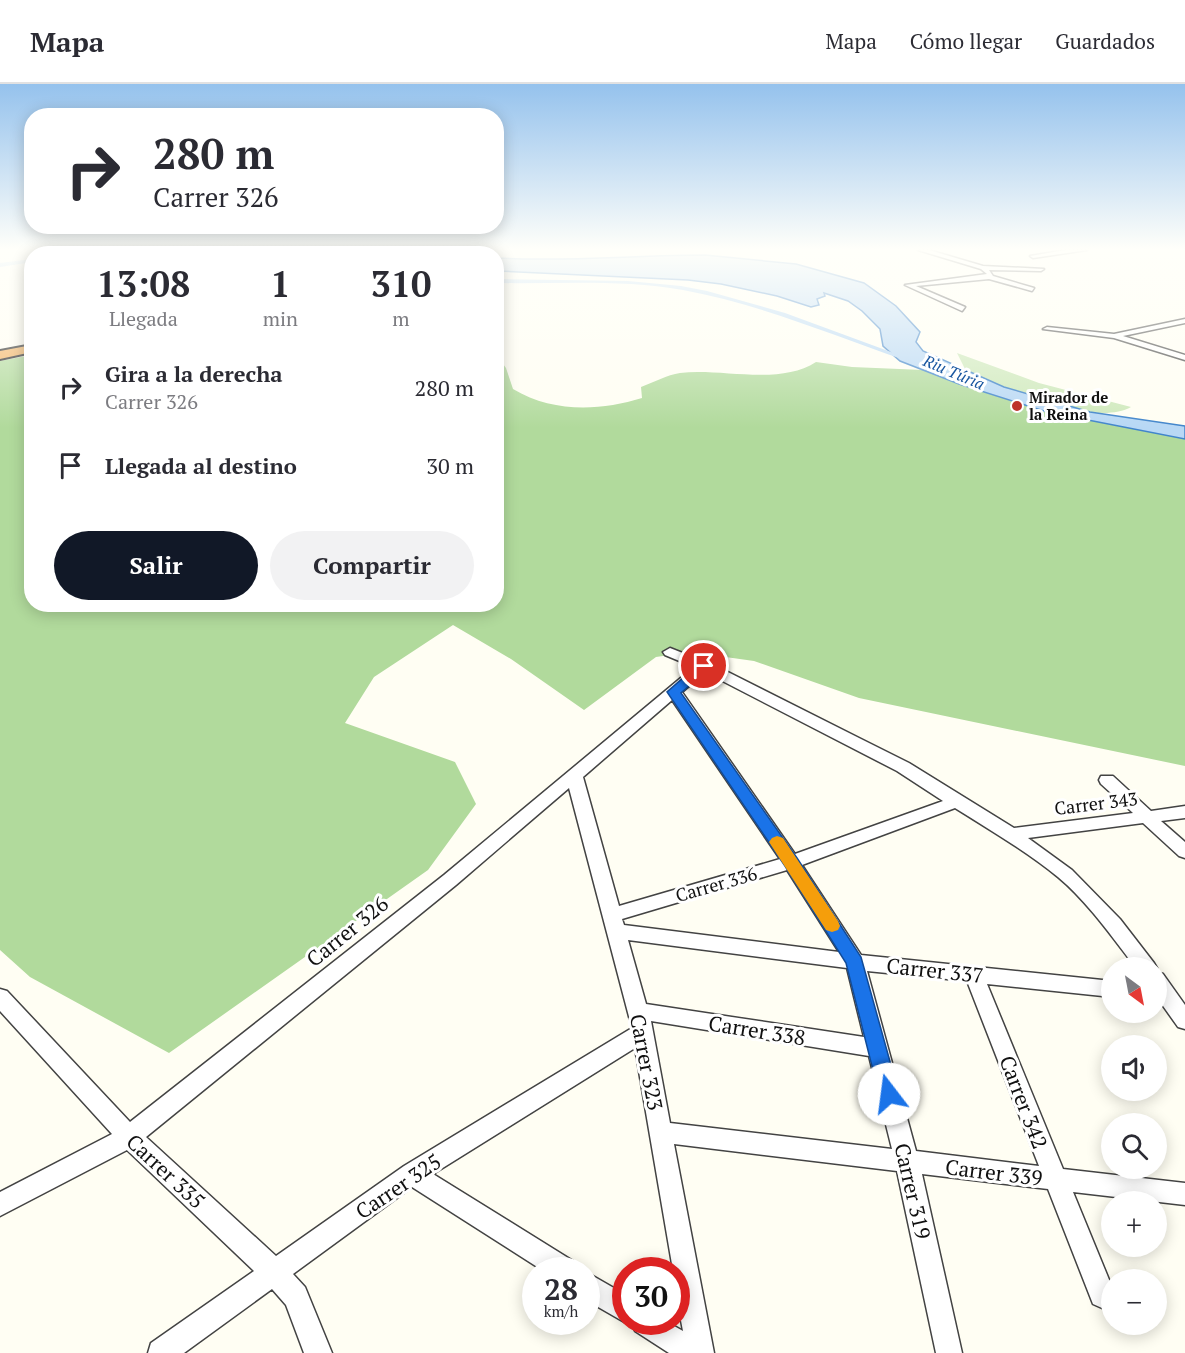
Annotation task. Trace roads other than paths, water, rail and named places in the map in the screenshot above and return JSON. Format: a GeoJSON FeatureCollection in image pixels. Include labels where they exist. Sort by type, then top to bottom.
{"type":"FeatureCollection","features":[{"type":"Feature","properties":{"kind":"highway"},"geometry":{"type":"LineString","coordinates":[[0,350],[24,347]]}},
{"type":"Feature","properties":{"kind":"highway"},"geometry":{"type":"LineString","coordinates":[[0,355],[24,348]]}},
{"type":"Feature","properties":{"kind":"street"},"geometry":{"type":"LineString","coordinates":[[1115,336],[1185,321]]}},
{"type":"Feature","properties":{"kind":"street"},"geometry":{"type":"LineString","coordinates":[[1047,329],[1115,336],[1185,358]]}},
{"type":"Feature","properties":{"kind":"street"},"geometry":{"type":"LineString","coordinates":[[670,652],[704,666],[894,762],[1011,834],[1066,874],[1113,924],[1138,957]]}},
{"type":"Feature","properties":{"kind":"street","name":"Carrer 326"},"geometry":{"type":"LineString","coordinates":[[0,1205],[129,1137],[450,880],[704,666]]}},
{"type":"Feature","properties":{"kind":"street","name":"Carrer 319"},"geometry":{"type":"LineString","coordinates":[[674,692],[791,862],[855,962],[907,1161],[949,1353]]}},
{"type":"Feature","properties":{"kind":"street","name":"Carrer 323"},"geometry":{"type":"LineString","coordinates":[[574,775],[640,1022],[700,1353]]}},
{"type":"Feature","properties":{"kind":"street"},"geometry":{"type":"LineString","coordinates":[[1107,780],[1185,852]]}},
{"type":"Feature","properties":{"kind":"street","name":"Carrer 336"},"geometry":{"type":"LineString","coordinates":[[614,923],[956,802]]}},
{"type":"Feature","properties":{"kind":"street","name":"Carrer 343"},"geometry":{"type":"LineString","coordinates":[[1011,834],[1185,812]]}},
{"type":"Feature","properties":{"kind":"street","name":"Carrer 337"},"geometry":{"type":"LineString","coordinates":[[614,923],[855,962],[1101,988]]}},
{"type":"Feature","properties":{"kind":"street","name":"Carrer 342"},"geometry":{"type":"LineString","coordinates":[[974,975],[1101,1293]]}},
{"type":"Feature","properties":{"kind":"street"},"geometry":{"type":"LineString","coordinates":[[1167,993],[1185,1020]]}},
{"type":"Feature","properties":{"kind":"street","name":"Carrer 335"},"geometry":{"type":"LineString","coordinates":[[2,1001],[129,1137],[275,1273],[296,1296],[318,1353]]}},
{"type":"Feature","properties":{"kind":"street","name":"Carrer 338"},"geometry":{"type":"LineString","coordinates":[[640,1022],[877,1048]]}},
{"type":"Feature","properties":{"kind":"street","name":"Carrer 325"},"geometry":{"type":"LineString","coordinates":[[161,1353],[412,1174],[640,1022]]}},
{"type":"Feature","properties":{"kind":"street","name":"Carrer 339"},"geometry":{"type":"LineString","coordinates":[[661,1132],[1185,1194]]}},
{"type":"Feature","properties":{"kind":"street"},"geometry":{"type":"LineString","coordinates":[[412,1174],[543,1257]]}},
{"type":"Feature","properties":{"kind":"street"},"geometry":{"type":"LineString","coordinates":[[665,1335],[693,1353]]}},
{"type":"Feature","properties":{"kind":"water","name":"Riu Túria"},"geometry":{"type":"Polygon","coordinates":[[[860,309],[899,309],[920,332],[916,342],[923,351],[1004,387],[1090,412],[1185,426],[1185,439],[1047,412],[959,384],[900,361],[883,346],[880,329],[860,309]]]}},
{"type":"Feature","properties":{"kind":"waterway"},"geometry":{"type":"LineString","coordinates":[[765,309],[907,359]]}},
{"type":"Feature","properties":{"kind":"place","name":"Mirador de la Reina"},"geometry":{"type":"Point","coordinates":[1017,406]}}]}
